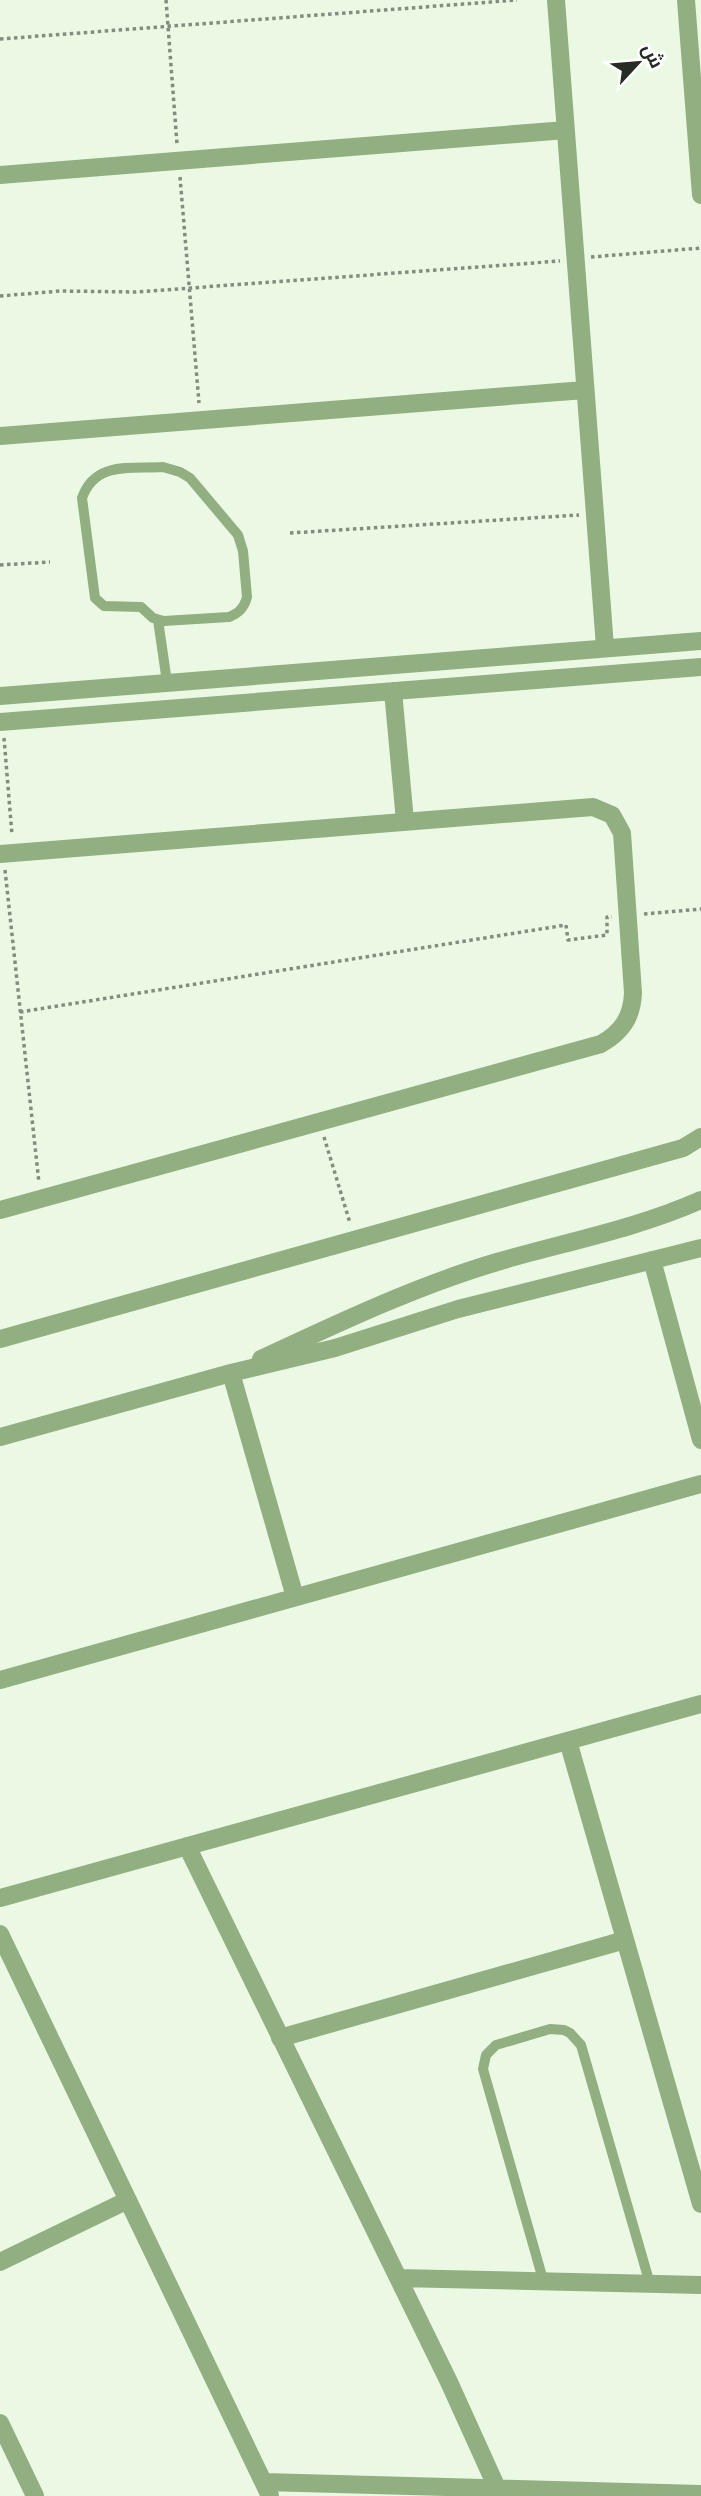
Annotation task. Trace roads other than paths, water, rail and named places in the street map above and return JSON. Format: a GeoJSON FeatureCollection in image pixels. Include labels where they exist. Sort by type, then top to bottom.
{"type":"FeatureCollection","features":[{"type":"Feature","properties":{"kind":"street"},"geometry":{"type":"LineString","coordinates":[[556,0],[605,647]]}},
{"type":"Feature","properties":{"kind":"street"},"geometry":{"type":"LineString","coordinates":[[686,0],[701,195]]}},
{"type":"Feature","properties":{"kind":"street"},"geometry":{"type":"LineString","coordinates":[[0,175],[566,130]]}},
{"type":"Feature","properties":{"kind":"street"},"geometry":{"type":"LineString","coordinates":[[0,436],[585,390]]}},
{"type":"Feature","properties":{"kind":"street"},"geometry":{"type":"LineString","coordinates":[[0,696],[701,641]]}},
{"type":"Feature","properties":{"kind":"street"},"geometry":{"type":"LineString","coordinates":[[1,722],[701,667]]}},
{"type":"Feature","properties":{"kind":"street"},"geometry":{"type":"LineString","coordinates":[[393,691],[405,821]]}},
{"type":"Feature","properties":{"kind":"street"},"geometry":{"type":"LineString","coordinates":[[0,1210],[601,1044],[611,1039],[626,1024],[633,1004],[622,833],[612,815],[603,810],[583,807],[6,854]]}},
{"type":"Feature","properties":{"kind":"street"},"geometry":{"type":"LineString","coordinates":[[0,1339],[682,1148],[701,1137]]}},
{"type":"Feature","properties":{"kind":"street"},"geometry":{"type":"LineString","coordinates":[[231,1373],[435,1283],[496,1262],[657,1218],[701,1200]]}},
{"type":"Feature","properties":{"kind":"street"},"geometry":{"type":"LineString","coordinates":[[0,1437],[231,1373],[302,1357],[458,1309],[701,1248]]}},
{"type":"Feature","properties":{"kind":"street"},"geometry":{"type":"LineString","coordinates":[[652,1260],[701,1440]]}},
{"type":"Feature","properties":{"kind":"street"},"geometry":{"type":"LineString","coordinates":[[231,1373],[295,1597]]}},
{"type":"Feature","properties":{"kind":"street"},"geometry":{"type":"LineString","coordinates":[[0,1680],[701,1484]]}},
{"type":"Feature","properties":{"kind":"street"},"geometry":{"type":"LineString","coordinates":[[0,1898],[701,1704]]}},
{"type":"Feature","properties":{"kind":"street"},"geometry":{"type":"LineString","coordinates":[[568,1741],[701,2204]]}},
{"type":"Feature","properties":{"kind":"street"},"geometry":{"type":"LineString","coordinates":[[187,1846],[398,2278],[497,2488]]}},
{"type":"Feature","properties":{"kind":"street"},"geometry":{"type":"LineString","coordinates":[[0,1934],[267,2489],[497,2488],[701,2494]]}},
{"type":"Feature","properties":{"kind":"street"},"geometry":{"type":"LineString","coordinates":[[280,2038],[625,1940]]}},
{"type":"Feature","properties":{"kind":"street"},"geometry":{"type":"LineString","coordinates":[[0,2262],[128,2200]]}},
{"type":"Feature","properties":{"kind":"street"},"geometry":{"type":"LineString","coordinates":[[398,2278],[701,2285]]}},
{"type":"Feature","properties":{"kind":"street"},"geometry":{"type":"LineString","coordinates":[[0,2423],[35,2496]]}},
{"type":"Feature","properties":{"kind":"lane"},"geometry":{"type":"LineString","coordinates":[[158,620],[229,617],[241,610],[247,597],[241,543],[233,528],[198,486],[180,472],[163,467],[109,470],[92,480],[82,498],[95,598],[104,606],[141,607],[158,620],[167,682]]}},
{"type":"Feature","properties":{"kind":"lane"},"geometry":{"type":"LineString","coordinates":[[544,2283],[483,2069],[486,2055],[496,2045],[557,2029],[570,2033],[581,2045],[650,2284]]}}]}
